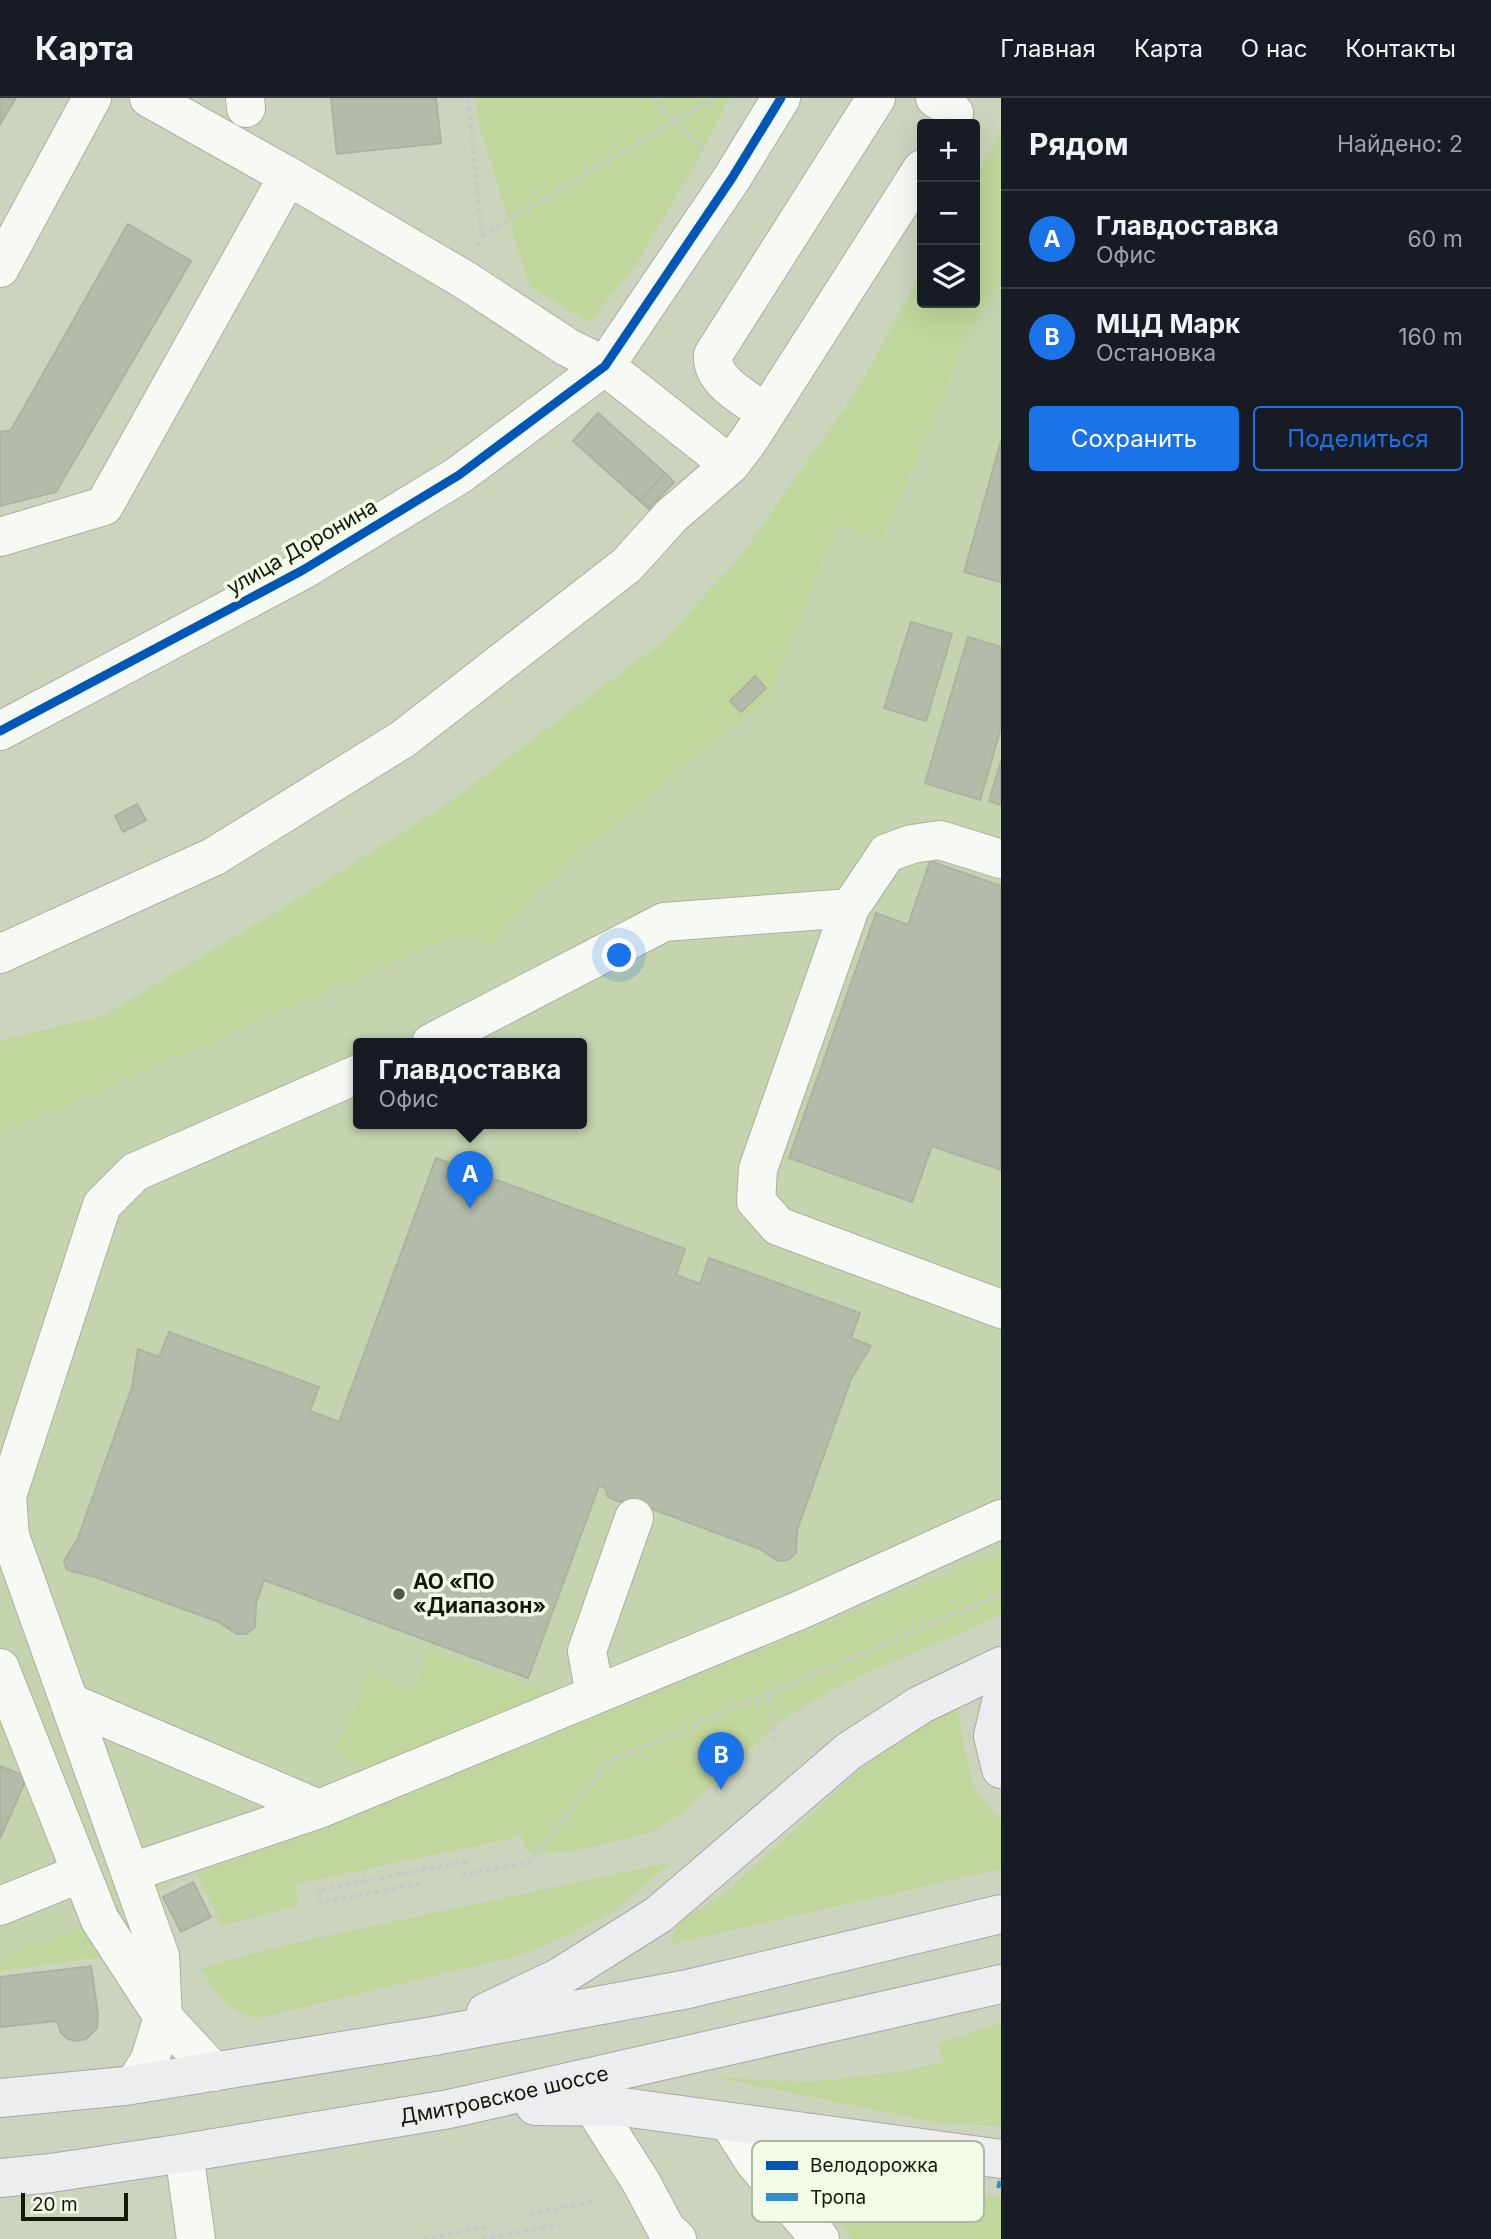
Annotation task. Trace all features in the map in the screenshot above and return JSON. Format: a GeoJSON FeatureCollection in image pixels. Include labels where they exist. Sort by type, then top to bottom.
{"type":"FeatureCollection","features":[{"type":"Feature","properties":{"kind":"main road"},"geometry":{"type":"LineString","coordinates":[[434,2036],[558,1978],[658,1916],[849,1751],[919,1704],[1001,1666]]}},
{"type":"Feature","properties":{"kind":"main road"},"geometry":{"type":"LineString","coordinates":[[1001,1702],[993,1736],[1001,1769]]}},
{"type":"Feature","properties":{"kind":"main road"},"geometry":{"type":"LineString","coordinates":[[0,2098],[135,2084],[434,2036],[688,1989],[1001,1914]]}},
{"type":"Feature","properties":{"kind":"main road","name":"Дмитровское шоссе"},"geometry":{"type":"LineString","coordinates":[[0,2178],[184,2153],[449,2109],[1001,1984]]}},
{"type":"Feature","properties":{"kind":"main road"},"geometry":{"type":"LineString","coordinates":[[449,2109],[623,2106],[869,2141]]}},
{"type":"Feature","properties":{"kind":"street"},"geometry":{"type":"LineString","coordinates":[[0,268],[92,98]]}},
{"type":"Feature","properties":{"kind":"street"},"geometry":{"type":"LineString","coordinates":[[149,98],[465,280],[567,347],[605,366],[730,465]]}},
{"type":"Feature","properties":{"kind":"street"},"geometry":{"type":"LineString","coordinates":[[739,165],[764,98]]}},
{"type":"Feature","properties":{"kind":"street"},"geometry":{"type":"LineString","coordinates":[[739,165],[781,98]]}},
{"type":"Feature","properties":{"kind":"street"},"geometry":{"type":"LineString","coordinates":[[766,413],[717,376],[712,365],[713,355],[877,98]]}},
{"type":"Feature","properties":{"kind":"street"},"geometry":{"type":"LineString","coordinates":[[935,98],[954,113],[952,119]]}},
{"type":"Feature","properties":{"kind":"street","name":"улица Доронина"},"geometry":{"type":"LineString","coordinates":[[0,731],[315,563],[459,475],[605,366],[739,165]]}},
{"type":"Feature","properties":{"kind":"street"},"geometry":{"type":"LineString","coordinates":[[7,540],[104,506],[288,176]]}},
{"type":"Feature","properties":{"kind":"street"},"geometry":{"type":"LineString","coordinates":[[0,954],[212,857],[403,739],[627,565],[671,516],[730,465],[917,177]]}},
{"type":"Feature","properties":{"kind":"street"},"geometry":{"type":"LineString","coordinates":[[1001,859],[940,841],[912,844],[887,853],[850,908],[758,1170],[757,1201],[778,1226],[1001,1309]]}},
{"type":"Feature","properties":{"kind":"street"},"geometry":{"type":"LineString","coordinates":[[440,1038],[664,922],[850,908]]}},
{"type":"Feature","properties":{"kind":"street"},"geometry":{"type":"LineString","coordinates":[[135,2084],[150,2059],[163,2017],[160,1956],[10,1536],[7,1496],[102,1206],[135,1172],[353,1076]]}},
{"type":"Feature","properties":{"kind":"street"},"geometry":{"type":"LineString","coordinates":[[595,1694],[587,1651],[634,1518]]}},
{"type":"Feature","properties":{"kind":"street"},"geometry":{"type":"LineString","coordinates":[[132,1872],[318,1809],[798,1611],[1001,1519]]}},
{"type":"Feature","properties":{"kind":"street"},"geometry":{"type":"LineString","coordinates":[[0,1668],[100,1920],[163,2017],[214,2072]]}},
{"type":"Feature","properties":{"kind":"street"},"geometry":{"type":"LineString","coordinates":[[71,1703],[318,1809]]}},
{"type":"Feature","properties":{"kind":"street"},"geometry":{"type":"LineString","coordinates":[[0,1906],[81,1873]]}},
{"type":"Feature","properties":{"kind":"street"},"geometry":{"type":"LineString","coordinates":[[592,2105],[641,2182],[667,2236]]}},
{"type":"Feature","properties":{"kind":"street"},"geometry":{"type":"LineString","coordinates":[[729,2122],[752,2158]]}},
{"type":"Feature","properties":{"kind":"street"},"geometry":{"type":"LineString","coordinates":[[184,2153],[196,2239]]}},
{"type":"Feature","properties":{"kind":"street"},"geometry":{"type":"LineString","coordinates":[[805,2222],[820,2239]]}},
{"type":"Feature","properties":{"kind":"path"},"geometry":{"type":"LineString","coordinates":[[468,98],[481,236],[713,98]]}},
{"type":"Feature","properties":{"kind":"path"},"geometry":{"type":"LineString","coordinates":[[652,98],[674,122],[739,165]]}},
{"type":"Feature","properties":{"kind":"path"},"geometry":{"type":"LineString","coordinates":[[461,1875],[530,1862],[608,1762],[1001,1594]]}},
{"type":"Feature","properties":{"kind":"path"},"geometry":{"type":"LineString","coordinates":[[769,1694],[774,1744]]}},
{"type":"Feature","properties":{"kind":"path"},"geometry":{"type":"LineString","coordinates":[[421,1883],[320,1903],[318,1890],[469,1861]]}},
{"type":"Feature","properties":{"kind":"path"},"geometry":{"type":"LineString","coordinates":[[529,2214],[596,2201]]}},
{"type":"Feature","properties":{"kind":"path"},"geometry":{"type":"LineString","coordinates":[[482,2239],[560,2224]]}},
{"type":"Feature","properties":{"kind":"path"},"geometry":{"type":"LineString","coordinates":[[423,2239],[491,2225]]}},
{"type":"Feature","properties":{"kind":"shaded area"},"geometry":{"type":"Polygon","coordinates":[[[476,98],[730,98],[695,165],[636,265],[589,322],[530,287],[479,126],[476,98]]]}},
{"type":"Feature","properties":{"kind":"shaded area"},"geometry":{"type":"Polygon","coordinates":[[[1001,131],[1001,275],[971,329],[882,542],[839,523],[767,698],[538,890],[492,945],[475,937],[450,938],[0,1134],[0,1040],[103,1016],[302,896],[450,802],[664,640],[740,557],[856,392],[917,281],[917,308],[980,308],[980,169],[1001,131]]]}},
{"type":"Feature","properties":{"kind":"shaded area"},"geometry":{"type":"Polygon","coordinates":[[[1001,275],[1001,1552],[297,1839],[197,1873],[141,1900],[120,1914],[0,1960],[0,1134],[464,932],[492,945],[538,890],[767,698],[839,523],[971,329],[1001,275]]]}},
{"type":"Feature","properties":{"kind":"shaded area"},"geometry":{"type":"Polygon","coordinates":[[[1001,1552],[1001,1615],[845,1683],[782,1719],[685,1811],[650,1833],[569,1852],[529,1853],[522,1836],[296,1884],[298,1905],[222,1926],[197,1873],[297,1839],[1001,1552]]]}},
{"type":"Feature","properties":{"kind":"shaded area"},"geometry":{"type":"Polygon","coordinates":[[[428,1649],[546,1692],[552,1698],[374,1770],[334,1753],[369,1674],[413,1690],[428,1649]]]}},
{"type":"Feature","properties":{"kind":"shaded area"},"geometry":{"type":"Polygon","coordinates":[[[958,1700],[962,1737],[974,1787],[1001,1821],[1001,1869],[671,1944],[677,1923],[725,1893],[889,1743],[958,1700]]]}},
{"type":"Feature","properties":{"kind":"shaded area"},"geometry":{"type":"Polygon","coordinates":[[[672,1862],[618,1908],[572,1933],[520,1955],[258,2018],[229,2006],[200,1968],[289,1944],[672,1862]]]}},
{"type":"Feature","properties":{"kind":"shaded area"},"geometry":{"type":"Polygon","coordinates":[[[83,1927],[103,1957],[0,1971],[0,1960],[83,1927]]]}},
{"type":"Feature","properties":{"kind":"shaded area"},"geometry":{"type":"Polygon","coordinates":[[[1001,2022],[1001,2126],[941,2123],[714,2077],[810,2082],[899,2072],[944,2062],[937,2044],[1001,2022]]]}},
{"type":"Feature","properties":{"kind":"shaded area"},"geometry":{"type":"Polygon","coordinates":[[[984,2196],[1001,2198],[1001,2239],[852,2239],[838,2222],[984,2222],[984,2196]]]}},
{"type":"Feature","properties":{"kind":"building"},"geometry":{"type":"Polygon","coordinates":[[[0,98],[16,98],[0,124],[0,98]]]}},
{"type":"Feature","properties":{"kind":"building"},"geometry":{"type":"Polygon","coordinates":[[[331,98],[436,98],[441,143],[337,154],[331,98]]]}},
{"type":"Feature","properties":{"kind":"building"},"geometry":{"type":"Polygon","coordinates":[[[128,224],[191,261],[56,492],[0,506],[0,432],[11,430],[128,224]]]}},
{"type":"Feature","properties":{"kind":"building"},"geometry":{"type":"Polygon","coordinates":[[[598,413],[665,473],[640,501],[573,441],[598,413]]]}},
{"type":"Feature","properties":{"kind":"building"},"geometry":{"type":"Polygon","coordinates":[[[1001,441],[1001,582],[964,572],[1001,441]]]}},
{"type":"Feature","properties":{"kind":"building"},"geometry":{"type":"Polygon","coordinates":[[[665,473],[674,482],[649,509],[640,501],[665,473]]]}},
{"type":"Feature","properties":{"kind":"building"},"geometry":{"type":"Polygon","coordinates":[[[911,622],[952,634],[926,721],[884,708],[911,622]]]}},
{"type":"Feature","properties":{"kind":"building"},"geometry":{"type":"Polygon","coordinates":[[[968,637],[1001,647],[1001,728],[980,800],[925,783],[968,637]]]}},
{"type":"Feature","properties":{"kind":"building"},"geometry":{"type":"Polygon","coordinates":[[[755,676],[766,688],[741,712],[730,701],[755,676]]]}},
{"type":"Feature","properties":{"kind":"building"},"geometry":{"type":"Polygon","coordinates":[[[1001,761],[1001,805],[989,801],[1001,761]]]}},
{"type":"Feature","properties":{"kind":"building"},"geometry":{"type":"Polygon","coordinates":[[[137,804],[146,820],[123,832],[115,816],[137,804]]]}},
{"type":"Feature","properties":{"kind":"building"},"geometry":{"type":"Polygon","coordinates":[[[930,861],[1001,886],[1001,1170],[932,1146],[912,1202],[789,1158],[876,913],[908,925],[930,861]]]}},
{"type":"Feature","properties":{"kind":"building"},"geometry":{"type":"Polygon","coordinates":[[[436,1158],[685,1249],[676,1275],[700,1284],[709,1258],[860,1313],[851,1338],[871,1346],[851,1379],[797,1530],[796,1553],[788,1560],[778,1561],[760,1549],[636,1503],[617,1501],[608,1497],[605,1488],[599,1486],[528,1678],[264,1580],[256,1603],[255,1627],[246,1634],[237,1634],[219,1622],[95,1577],[67,1570],[64,1561],[78,1538],[132,1387],[138,1349],[159,1357],[169,1332],[319,1387],[310,1411],[339,1422],[436,1158]]]}},
{"type":"Feature","properties":{"kind":"building"},"geometry":{"type":"Polygon","coordinates":[[[0,1766],[27,1777],[0,1839],[0,1766]]]}},
{"type":"Feature","properties":{"kind":"building"},"geometry":{"type":"Polygon","coordinates":[[[193,1882],[211,1917],[181,1932],[163,1897],[193,1882]]]}},
{"type":"Feature","properties":{"kind":"building"},"geometry":{"type":"Polygon","coordinates":[[[91,1966],[98,2014],[97,2028],[86,2039],[68,2039],[61,2033],[57,2021],[0,2027],[0,1977],[91,1966]]]}},
{"type":"Feature","properties":{"kind":"marked path"},"geometry":{"type":"LineString","coordinates":[[997,2184],[1001,2185]]}},
{"type":"Feature","properties":{"kind":"cycle path"},"geometry":{"type":"LineString","coordinates":[[0,731],[303,570],[459,475],[605,366],[732,178],[781,98]]}},
{"type":"Feature","properties":{"kind":"place","name":"Главдоставка"},"geometry":{"type":"Point","coordinates":[470,1209]}},
{"type":"Feature","properties":{"kind":"place","name":"АО «ПО «Диапазон»"},"geometry":{"type":"Point","coordinates":[399,1594]}},
{"type":"Feature","properties":{"kind":"place","name":"МЦД Марк"},"geometry":{"type":"Point","coordinates":[721,1790]}}]}
